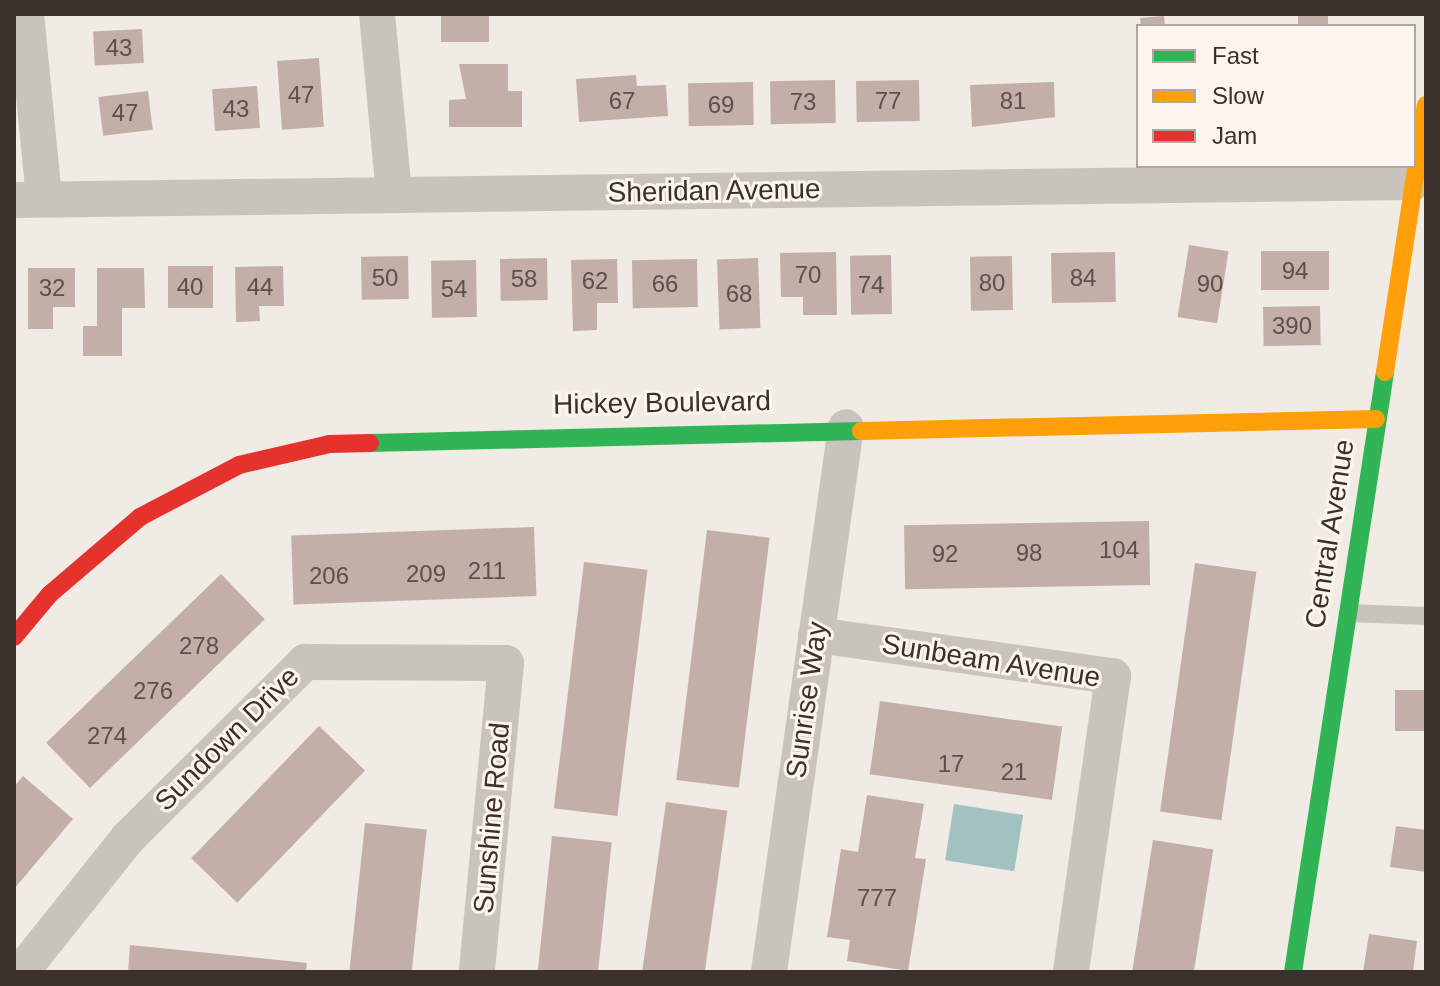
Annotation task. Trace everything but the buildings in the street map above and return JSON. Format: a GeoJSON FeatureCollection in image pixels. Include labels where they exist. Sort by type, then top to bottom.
{"type":"FeatureCollection","features":[{"type":"Feature","properties":{"kind":"street"},"geometry":{"type":"LineString","coordinates":[[26,14],[29,200]]}},
{"type":"Feature","properties":{"kind":"street"},"geometry":{"type":"LineString","coordinates":[[377,14],[394,195]]}},
{"type":"Feature","properties":{"kind":"street","name":"Central Avenue"},"geometry":{"type":"LineString","coordinates":[[1293,972],[1426,105]]}},
{"type":"Feature","properties":{"kind":"street","name":"Sheridan Avenue"},"geometry":{"type":"LineString","coordinates":[[29,200],[1414,182]]}},
{"type":"Feature","properties":{"kind":"street","name":"Hickey Boulevard"},"geometry":{"type":"LineString","coordinates":[[14,637],[50,594],[140,517],[239,465],[370,438],[1376,419]]}},
{"type":"Feature","properties":{"kind":"street","name":"Sunrise Way"},"geometry":{"type":"LineString","coordinates":[[769,972],[846,427]]}},
{"type":"Feature","properties":{"kind":"street","name":"Sunbeam Avenue"},"geometry":{"type":"LineString","coordinates":[[816,635],[1113,676],[1071,972]]}},
{"type":"Feature","properties":{"kind":"street","name":"Sundown Drive"},"geometry":{"type":"LineString","coordinates":[[21,972],[128,838],[305,662],[506,663]]}},
{"type":"Feature","properties":{"kind":"street","name":"Sunshine Road"},"geometry":{"type":"LineString","coordinates":[[477,972],[506,663]]}},
{"type":"Feature","properties":{"kind":"lane"},"geometry":{"type":"LineString","coordinates":[[1347,613],[1426,616]]}},
{"type":"Feature","properties":{"kind":"water"},"geometry":{"type":"Polygon","coordinates":[[[954,804],[1023,815],[1014,871],[945,860],[954,804]]]}},
{"type":"Feature","properties":{"kind":"traffic: fast"},"geometry":{"type":"LineString","coordinates":[[1293,972],[1385,372]]}},
{"type":"Feature","properties":{"kind":"traffic: fast"},"geometry":{"type":"LineString","coordinates":[[370,443],[861,431]]}},
{"type":"Feature","properties":{"kind":"traffic: slow"},"geometry":{"type":"LineString","coordinates":[[1385,372],[1426,105]]}},
{"type":"Feature","properties":{"kind":"traffic: slow"},"geometry":{"type":"LineString","coordinates":[[861,431],[1376,419]]}},
{"type":"Feature","properties":{"kind":"traffic: jam"},"geometry":{"type":"LineString","coordinates":[[14,637],[50,594],[140,517],[239,465],[329,444],[370,443]]}}]}
